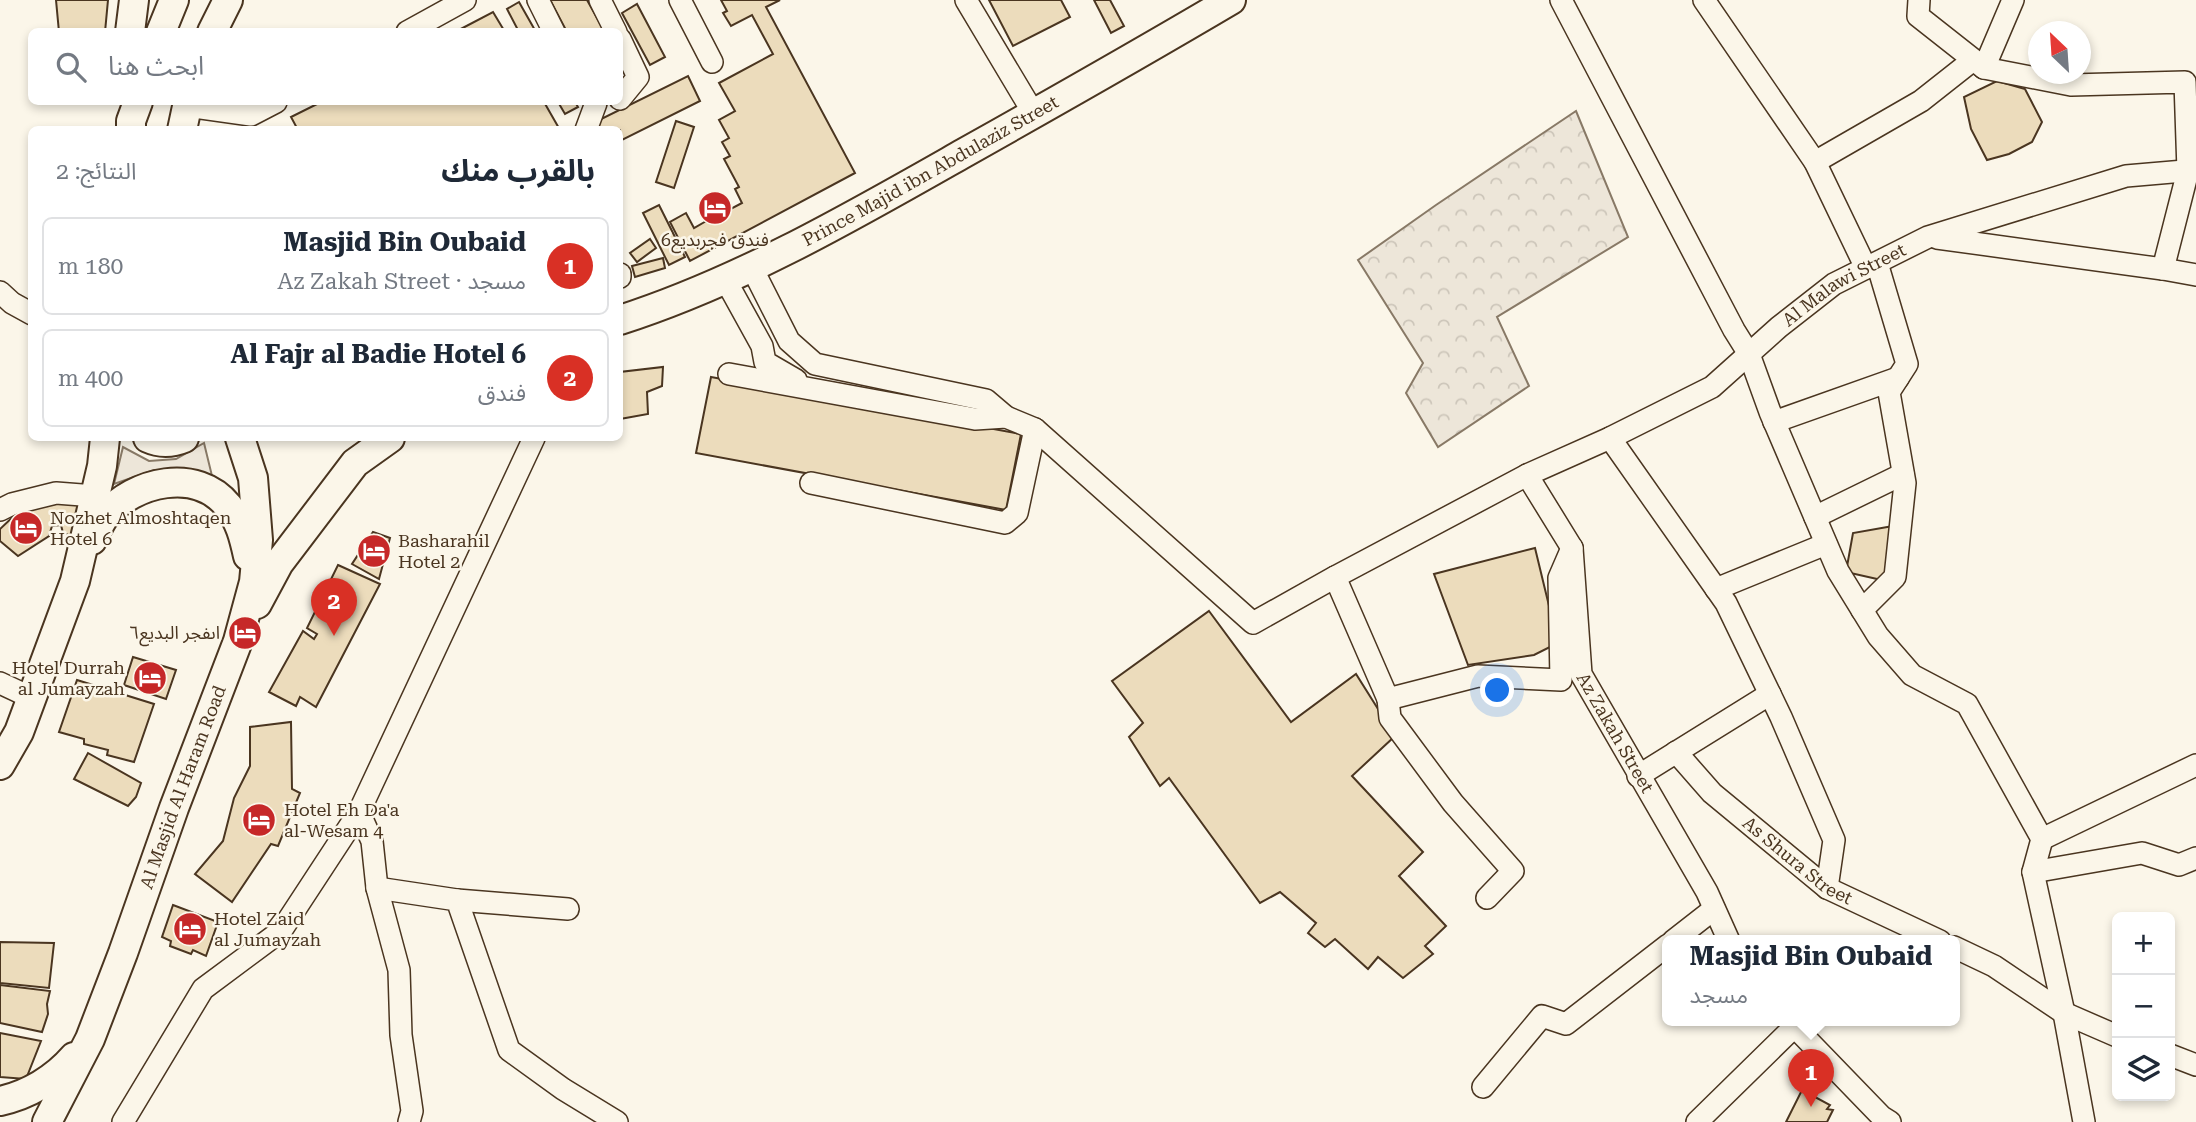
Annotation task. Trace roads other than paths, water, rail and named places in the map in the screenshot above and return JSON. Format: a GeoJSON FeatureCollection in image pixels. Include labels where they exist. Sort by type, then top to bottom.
{"type":"FeatureCollection","features":[{"type":"Feature","properties":{"kind":"main road"},"geometry":{"type":"LineString","coordinates":[[130,28],[134,0]]}},
{"type":"Feature","properties":{"kind":"main road"},"geometry":{"type":"LineString","coordinates":[[163,28],[174,0]]}},
{"type":"Feature","properties":{"kind":"main road"},"geometry":{"type":"LineString","coordinates":[[214,28],[228,0]]}},
{"type":"Feature","properties":{"kind":"main road","name":"Prince Majid ibn Abdulaziz Street"},"geometry":{"type":"LineString","coordinates":[[623,319],[686,297],[878,202],[1227,1]]}},
{"type":"Feature","properties":{"kind":"main road"},"geometry":{"type":"LineString","coordinates":[[0,765],[19,732],[81,560],[102,466],[105,441]]}},
{"type":"Feature","properties":{"kind":"main road"},"geometry":{"type":"LineString","coordinates":[[155,441],[177,441]]}},
{"type":"Feature","properties":{"kind":"main road","name":"Al Masjid Al Haram Road"},"geometry":{"type":"LineString","coordinates":[[47,1122],[90,1039],[238,641],[254,582],[258,540],[253,478],[241,441]]}},
{"type":"Feature","properties":{"kind":"main road"},"geometry":{"type":"LineString","coordinates":[[238,641],[279,563],[355,463],[386,441]]}},
{"type":"Feature","properties":{"kind":"main road"},"geometry":{"type":"LineString","coordinates":[[81,560],[105,516],[131,494],[158,483],[184,482],[211,491],[228,506],[242,530],[254,582]]}},
{"type":"Feature","properties":{"kind":"main road"},"geometry":{"type":"LineString","coordinates":[[0,1101],[21,1097],[61,1072],[90,1039]]}},
{"type":"Feature","properties":{"kind":"street"},"geometry":{"type":"LineString","coordinates":[[414,28],[465,0]]}},
{"type":"Feature","properties":{"kind":"street"},"geometry":{"type":"LineString","coordinates":[[538,0],[552,28]]}},
{"type":"Feature","properties":{"kind":"street"},"geometry":{"type":"LineString","coordinates":[[680,0],[712,62]]}},
{"type":"Feature","properties":{"kind":"street"},"geometry":{"type":"LineString","coordinates":[[966,0],[1034,114]]}},
{"type":"Feature","properties":{"kind":"street"},"geometry":{"type":"LineString","coordinates":[[1561,0],[1749,354],[1774,422],[1838,571],[1878,636],[1912,675],[1967,704],[2042,839],[2033,872],[2064,1013],[2084,1122]]}},
{"type":"Feature","properties":{"kind":"street"},"geometry":{"type":"LineString","coordinates":[[1704,0],[1815,162],[1871,265],[1907,364],[1889,392],[1905,483],[1895,577],[1862,610]]}},
{"type":"Feature","properties":{"kind":"street"},"geometry":{"type":"LineString","coordinates":[[1919,0],[1918,16],[1978,64],[2071,85],[2185,82],[2192,170],[2163,268]]}},
{"type":"Feature","properties":{"kind":"street"},"geometry":{"type":"LineString","coordinates":[[1815,162],[1922,101],[1978,64],[2013,0]]}},
{"type":"Feature","properties":{"kind":"street"},"geometry":{"type":"LineString","coordinates":[[602,1],[613,28]]}},
{"type":"Feature","properties":{"kind":"street"},"geometry":{"type":"LineString","coordinates":[[623,45],[638,77],[623,95]]}},
{"type":"Feature","properties":{"kind":"street"},"geometry":{"type":"LineString","coordinates":[[186,112],[251,115],[270,105]]}},
{"type":"Feature","properties":{"kind":"street"},"geometry":{"type":"LineString","coordinates":[[588,126],[597,105]]}},
{"type":"Feature","properties":{"kind":"street","name":"Al Malawi Street"},"geometry":{"type":"LineString","coordinates":[[1035,429],[1253,623],[1527,475],[1610,438],[1712,387],[1834,285],[1928,237],[2126,176],[2192,170]]}},
{"type":"Feature","properties":{"kind":"street"},"geometry":{"type":"LineString","coordinates":[[1928,237],[2163,268],[2196,275]]}},
{"type":"Feature","properties":{"kind":"street"},"geometry":{"type":"LineString","coordinates":[[751,266],[789,341],[816,364],[986,400],[1006,417],[1035,429],[1017,513],[1004,523],[811,483]]}},
{"type":"Feature","properties":{"kind":"street"},"geometry":{"type":"LineString","coordinates":[[725,279],[762,346],[765,362],[810,388]]}},
{"type":"Feature","properties":{"kind":"street"},"geometry":{"type":"LineString","coordinates":[[0,292],[28,312]]}},
{"type":"Feature","properties":{"kind":"street"},"geometry":{"type":"LineString","coordinates":[[729,374],[975,419],[1006,417]]}},
{"type":"Feature","properties":{"kind":"street"},"geometry":{"type":"LineString","coordinates":[[1774,422],[1898,378]]}},
{"type":"Feature","properties":{"kind":"street"},"geometry":{"type":"LineString","coordinates":[[1610,438],[1726,603],[1770,694],[1834,840],[1827,888]]}},
{"type":"Feature","properties":{"kind":"street"},"geometry":{"type":"LineString","coordinates":[[123,1122],[203,989],[281,931],[359,812],[533,441]]}},
{"type":"Feature","properties":{"kind":"street"},"geometry":{"type":"LineString","coordinates":[[1815,517],[1903,474]]}},
{"type":"Feature","properties":{"kind":"street","name":"Az Zakah Street"},"geometry":{"type":"LineString","coordinates":[[1527,475],[1572,548],[1581,674],[1726,935]]}},
{"type":"Feature","properties":{"kind":"street"},"geometry":{"type":"LineString","coordinates":[[0,510],[12,504],[56,494],[95,496]]}},
{"type":"Feature","properties":{"kind":"street"},"geometry":{"type":"LineString","coordinates":[[1716,589],[1826,544]]}},
{"type":"Feature","properties":{"kind":"street"},"geometry":{"type":"LineString","coordinates":[[1388,699],[1478,676],[1561,680],[1559,578],[1572,548]]}},
{"type":"Feature","properties":{"kind":"street"},"geometry":{"type":"LineString","coordinates":[[1335,577],[1388,699],[1390,718],[1453,803],[1513,871],[1487,898]]}},
{"type":"Feature","properties":{"kind":"street"},"geometry":{"type":"LineString","coordinates":[[0,683],[32,698]]}},
{"type":"Feature","properties":{"kind":"street"},"geometry":{"type":"LineString","coordinates":[[1638,776],[1770,694]]}},
{"type":"Feature","properties":{"kind":"street","name":"As Shura Street"},"geometry":{"type":"LineString","coordinates":[[1676,752],[1712,793],[1827,888],[1927,935]]}},
{"type":"Feature","properties":{"kind":"street"},"geometry":{"type":"LineString","coordinates":[[2042,839],[2196,765]]}},
{"type":"Feature","properties":{"kind":"street"},"geometry":{"type":"LineString","coordinates":[[359,812],[372,841],[377,888],[399,970],[401,1035],[412,1111],[410,1122]]}},
{"type":"Feature","properties":{"kind":"street"},"geometry":{"type":"LineString","coordinates":[[2033,872],[2142,853],[2179,865],[2196,858]]}},
{"type":"Feature","properties":{"kind":"street"},"geometry":{"type":"LineString","coordinates":[[377,888],[457,900],[568,909]]}},
{"type":"Feature","properties":{"kind":"street"},"geometry":{"type":"LineString","coordinates":[[457,900],[509,1050],[563,1089],[617,1122]]}},
{"type":"Feature","properties":{"kind":"street"},"geometry":{"type":"LineString","coordinates":[[1681,935],[1714,909]]}},
{"type":"Feature","properties":{"kind":"street"},"geometry":{"type":"LineString","coordinates":[[1960,949],[1994,966],[2064,1013],[2112,1034]]}},
{"type":"Feature","properties":{"kind":"street"},"geometry":{"type":"LineString","coordinates":[[1483,1087],[1542,1016],[1566,1024],[1662,950]]}},
{"type":"Feature","properties":{"kind":"street"},"geometry":{"type":"LineString","coordinates":[[1697,1122],[1790,1026]]}},
{"type":"Feature","properties":{"kind":"street"},"geometry":{"type":"LineString","coordinates":[[1794,1026],[1883,1120]]}},
{"type":"Feature","properties":{"kind":"street"},"geometry":{"type":"LineString","coordinates":[[2175,1057],[2196,1065]]}},
{"type":"Feature","properties":{"kind":"place","name":"فندق فجربديع6"},"geometry":{"type":"Point","coordinates":[715,208]}},
{"type":"Feature","properties":{"kind":"place","name":"Nozhet Almoshtaqen Hotel 6"},"geometry":{"type":"Point","coordinates":[26,528]}},
{"type":"Feature","properties":{"kind":"place","name":"Basharahil Hotel 2"},"geometry":{"type":"Point","coordinates":[374,551]}},
{"type":"Feature","properties":{"kind":"place","name":"اىفجر البديع٦"},"geometry":{"type":"Point","coordinates":[245,633]}},
{"type":"Feature","properties":{"kind":"place","name":"Al Fajr al Badie Hotel 6"},"geometry":{"type":"Point","coordinates":[334,636]}},
{"type":"Feature","properties":{"kind":"place","name":"Hotel Durrah al Jumayzah"},"geometry":{"type":"Point","coordinates":[150,678]}},
{"type":"Feature","properties":{"kind":"place","name":"Hotel Eh Da'a al-Wesam 4"},"geometry":{"type":"Point","coordinates":[259,820]}},
{"type":"Feature","properties":{"kind":"place","name":"Hotel Zaid al Jumayzah"},"geometry":{"type":"Point","coordinates":[190,929]}},
{"type":"Feature","properties":{"kind":"place","name":"Masjid Bin Oubaid"},"geometry":{"type":"Point","coordinates":[1811,1107]}}]}
